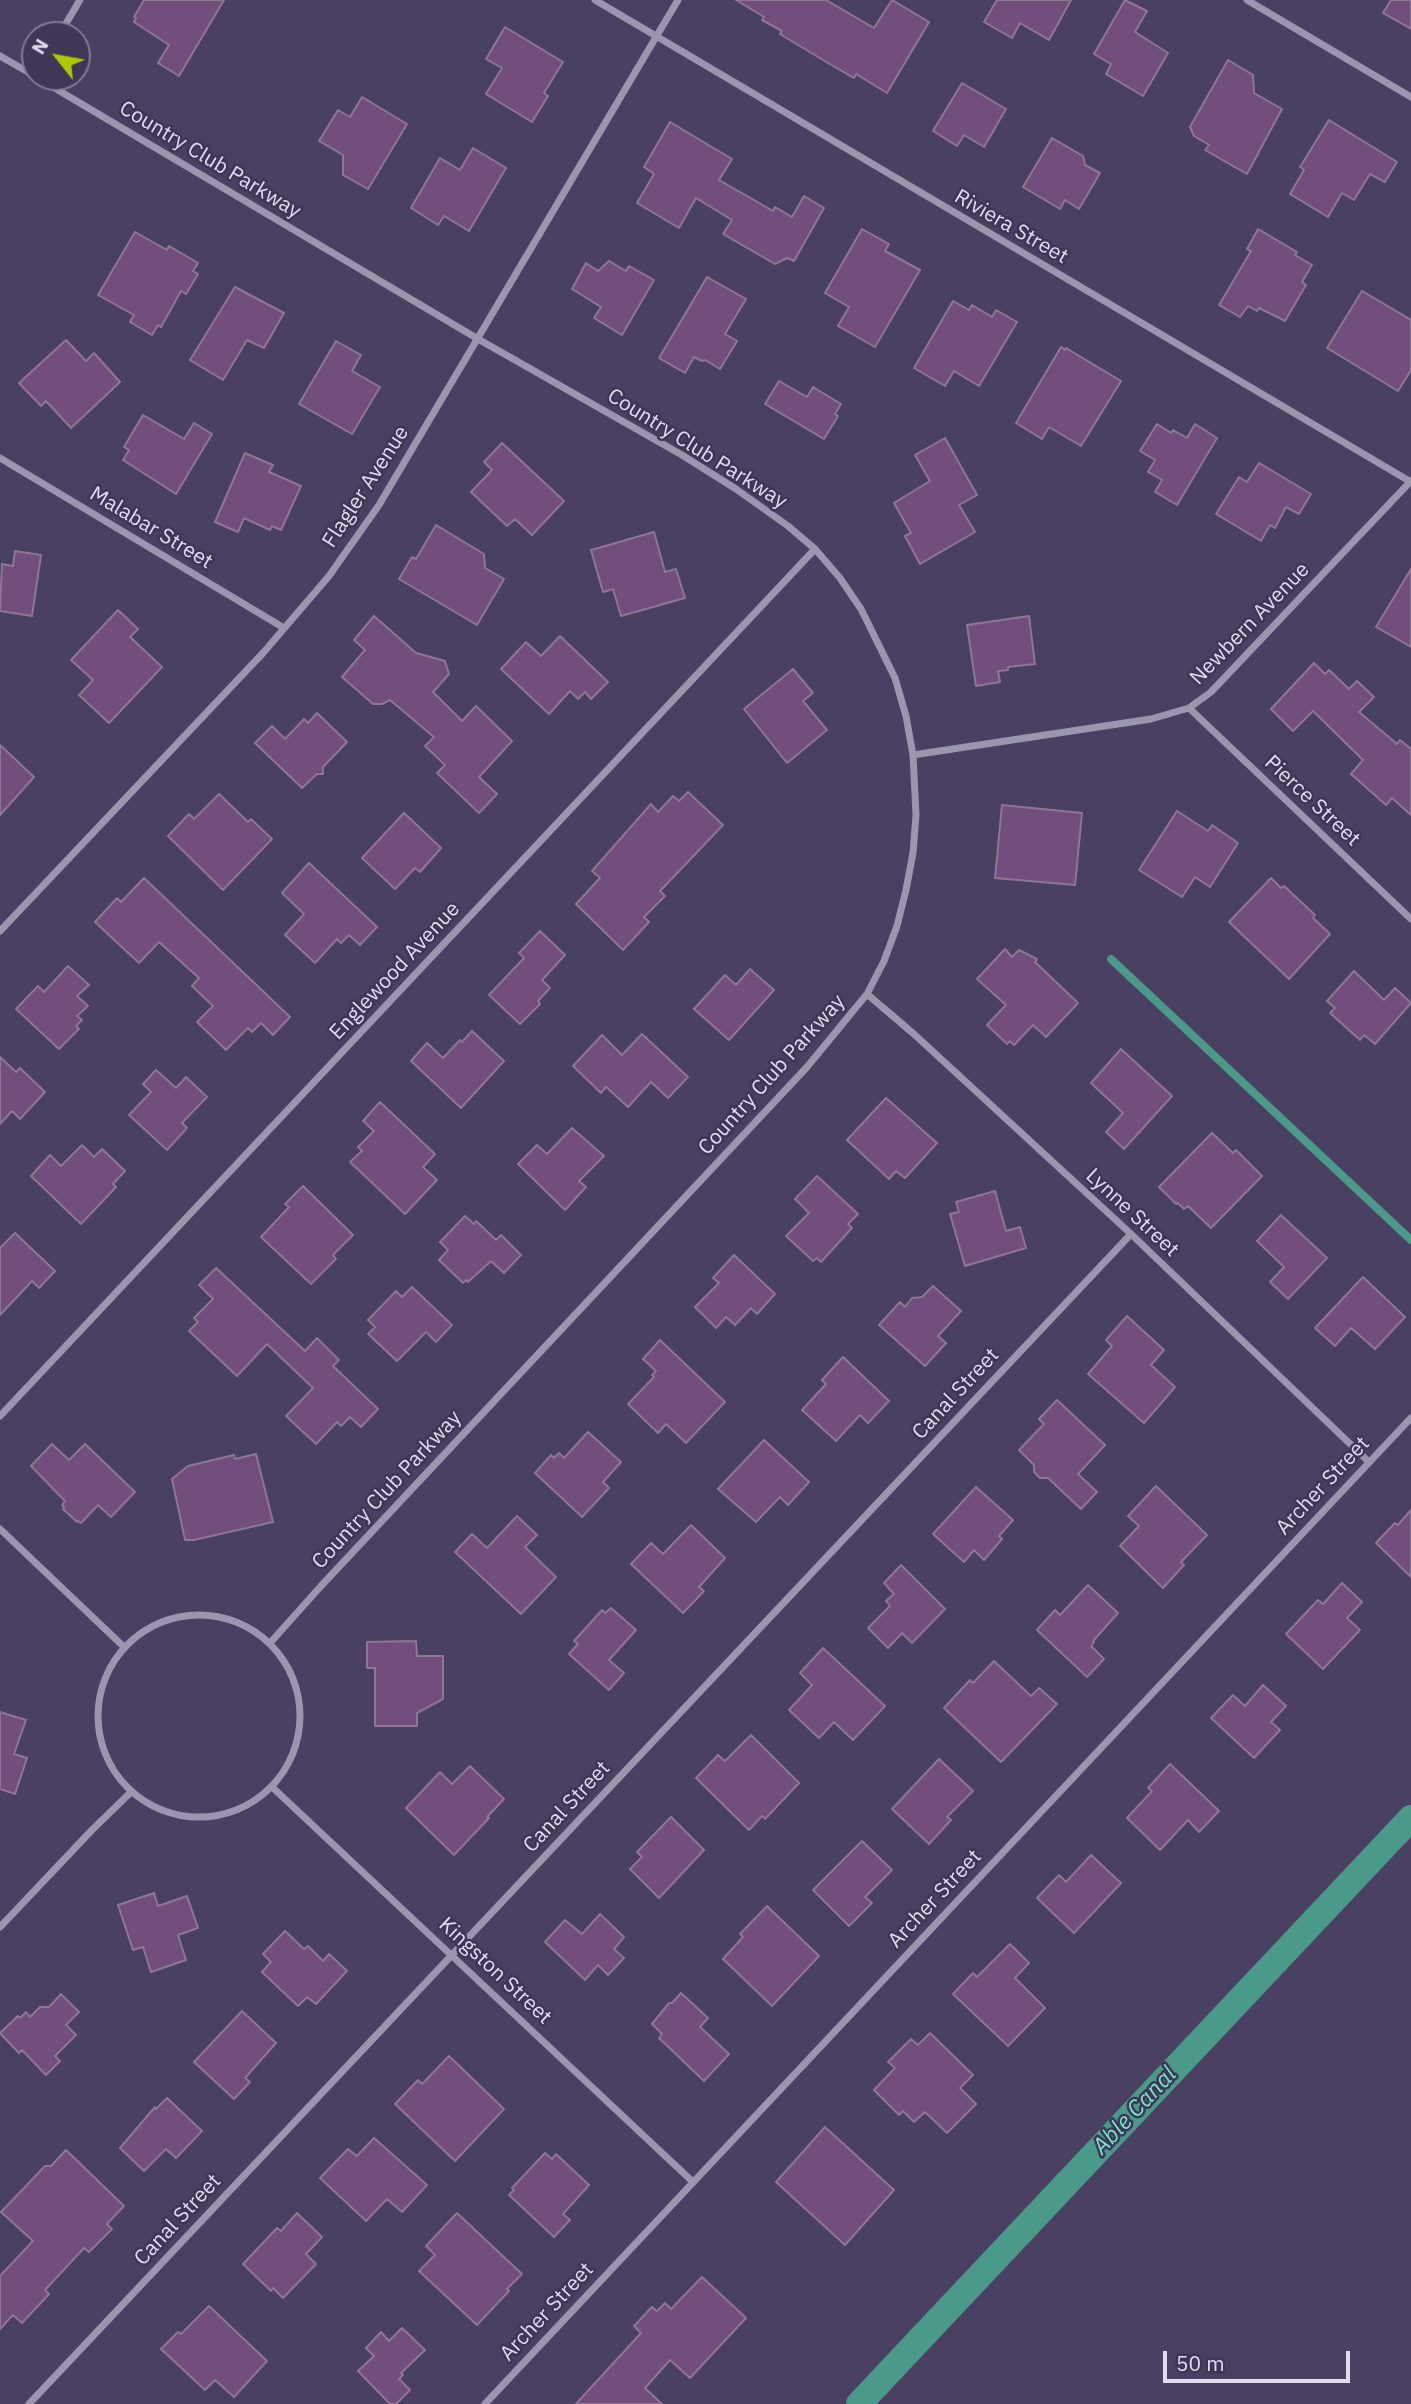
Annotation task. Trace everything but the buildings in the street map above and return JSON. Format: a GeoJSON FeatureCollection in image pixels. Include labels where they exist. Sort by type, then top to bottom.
{"type":"FeatureCollection","features":[{"type":"Feature","properties":{"kind":"street"},"geometry":{"type":"LineString","coordinates":[[67,21],[80,0]]}},
{"type":"Feature","properties":{"kind":"street","name":"Riviera Street"},"geometry":{"type":"LineString","coordinates":[[595,0],[1411,481]]}},
{"type":"Feature","properties":{"kind":"street","name":"Flagler Avenue"},"geometry":{"type":"LineString","coordinates":[[0,931],[284,628],[329,576],[379,505],[678,0]]}},
{"type":"Feature","properties":{"kind":"street"},"geometry":{"type":"LineString","coordinates":[[1247,0],[1411,97]]}},
{"type":"Feature","properties":{"kind":"street","name":"Country Club Parkway"},"geometry":{"type":"LineString","coordinates":[[0,56],[21,68]]}},
{"type":"Feature","properties":{"kind":"street","name":"Country Club Parkway"},"geometry":{"type":"LineString","coordinates":[[60,91],[478,339],[682,455],[788,526],[815,550],[854,598],[878,642],[898,691],[913,755],[916,815],[906,890],[884,961],[867,993],[807,1067],[270,1643]]}},
{"type":"Feature","properties":{"kind":"street","name":"Malabar Street"},"geometry":{"type":"LineString","coordinates":[[0,458],[284,628]]}},
{"type":"Feature","properties":{"kind":"street","name":"Newbern Avenue"},"geometry":{"type":"LineString","coordinates":[[913,755],[1151,719],[1189,708],[1211,692],[1411,481]]}},
{"type":"Feature","properties":{"kind":"street","name":"Englewood Avenue"},"geometry":{"type":"LineString","coordinates":[[0,1416],[815,550]]}},
{"type":"Feature","properties":{"kind":"street","name":"Pierce Street"},"geometry":{"type":"LineString","coordinates":[[1189,708],[1411,919]]}},
{"type":"Feature","properties":{"kind":"street","name":"Lynne Street"},"geometry":{"type":"LineString","coordinates":[[867,993],[1130,1234],[1369,1462]]}},
{"type":"Feature","properties":{"kind":"street","name":"Canal Street"},"geometry":{"type":"LineString","coordinates":[[29,2404],[1130,1234]]}},
{"type":"Feature","properties":{"kind":"street","name":"Archer Street"},"geometry":{"type":"LineString","coordinates":[[485,2404],[1411,1418]]}},
{"type":"Feature","properties":{"kind":"street"},"geometry":{"type":"LineString","coordinates":[[0,1529],[124,1647]]}},
{"type":"Feature","properties":{"kind":"street"},"geometry":{"type":"LineString","coordinates":[[213,1615],[244,1624],[270,1643],[289,1668],[299,1699],[299,1730],[290,1761],[272,1787],[247,1806],[218,1816],[187,1817],[157,1809],[131,1792],[111,1768],[100,1738],[98,1705],[107,1674],[124,1647],[150,1627],[180,1616],[213,1615]]}},
{"type":"Feature","properties":{"kind":"street","name":"Kingston Street"},"geometry":{"type":"LineString","coordinates":[[272,1787],[694,2182]]}},
{"type":"Feature","properties":{"kind":"street"},"geometry":{"type":"LineString","coordinates":[[0,1927],[131,1792]]}},
{"type":"Feature","properties":{"kind":"waterway"},"geometry":{"type":"LineString","coordinates":[[1111,959],[1411,1240]]}},
{"type":"Feature","properties":{"kind":"waterway","name":"Able Canal"},"geometry":{"type":"LineString","coordinates":[[859,2404],[1411,1818]]}}]}
